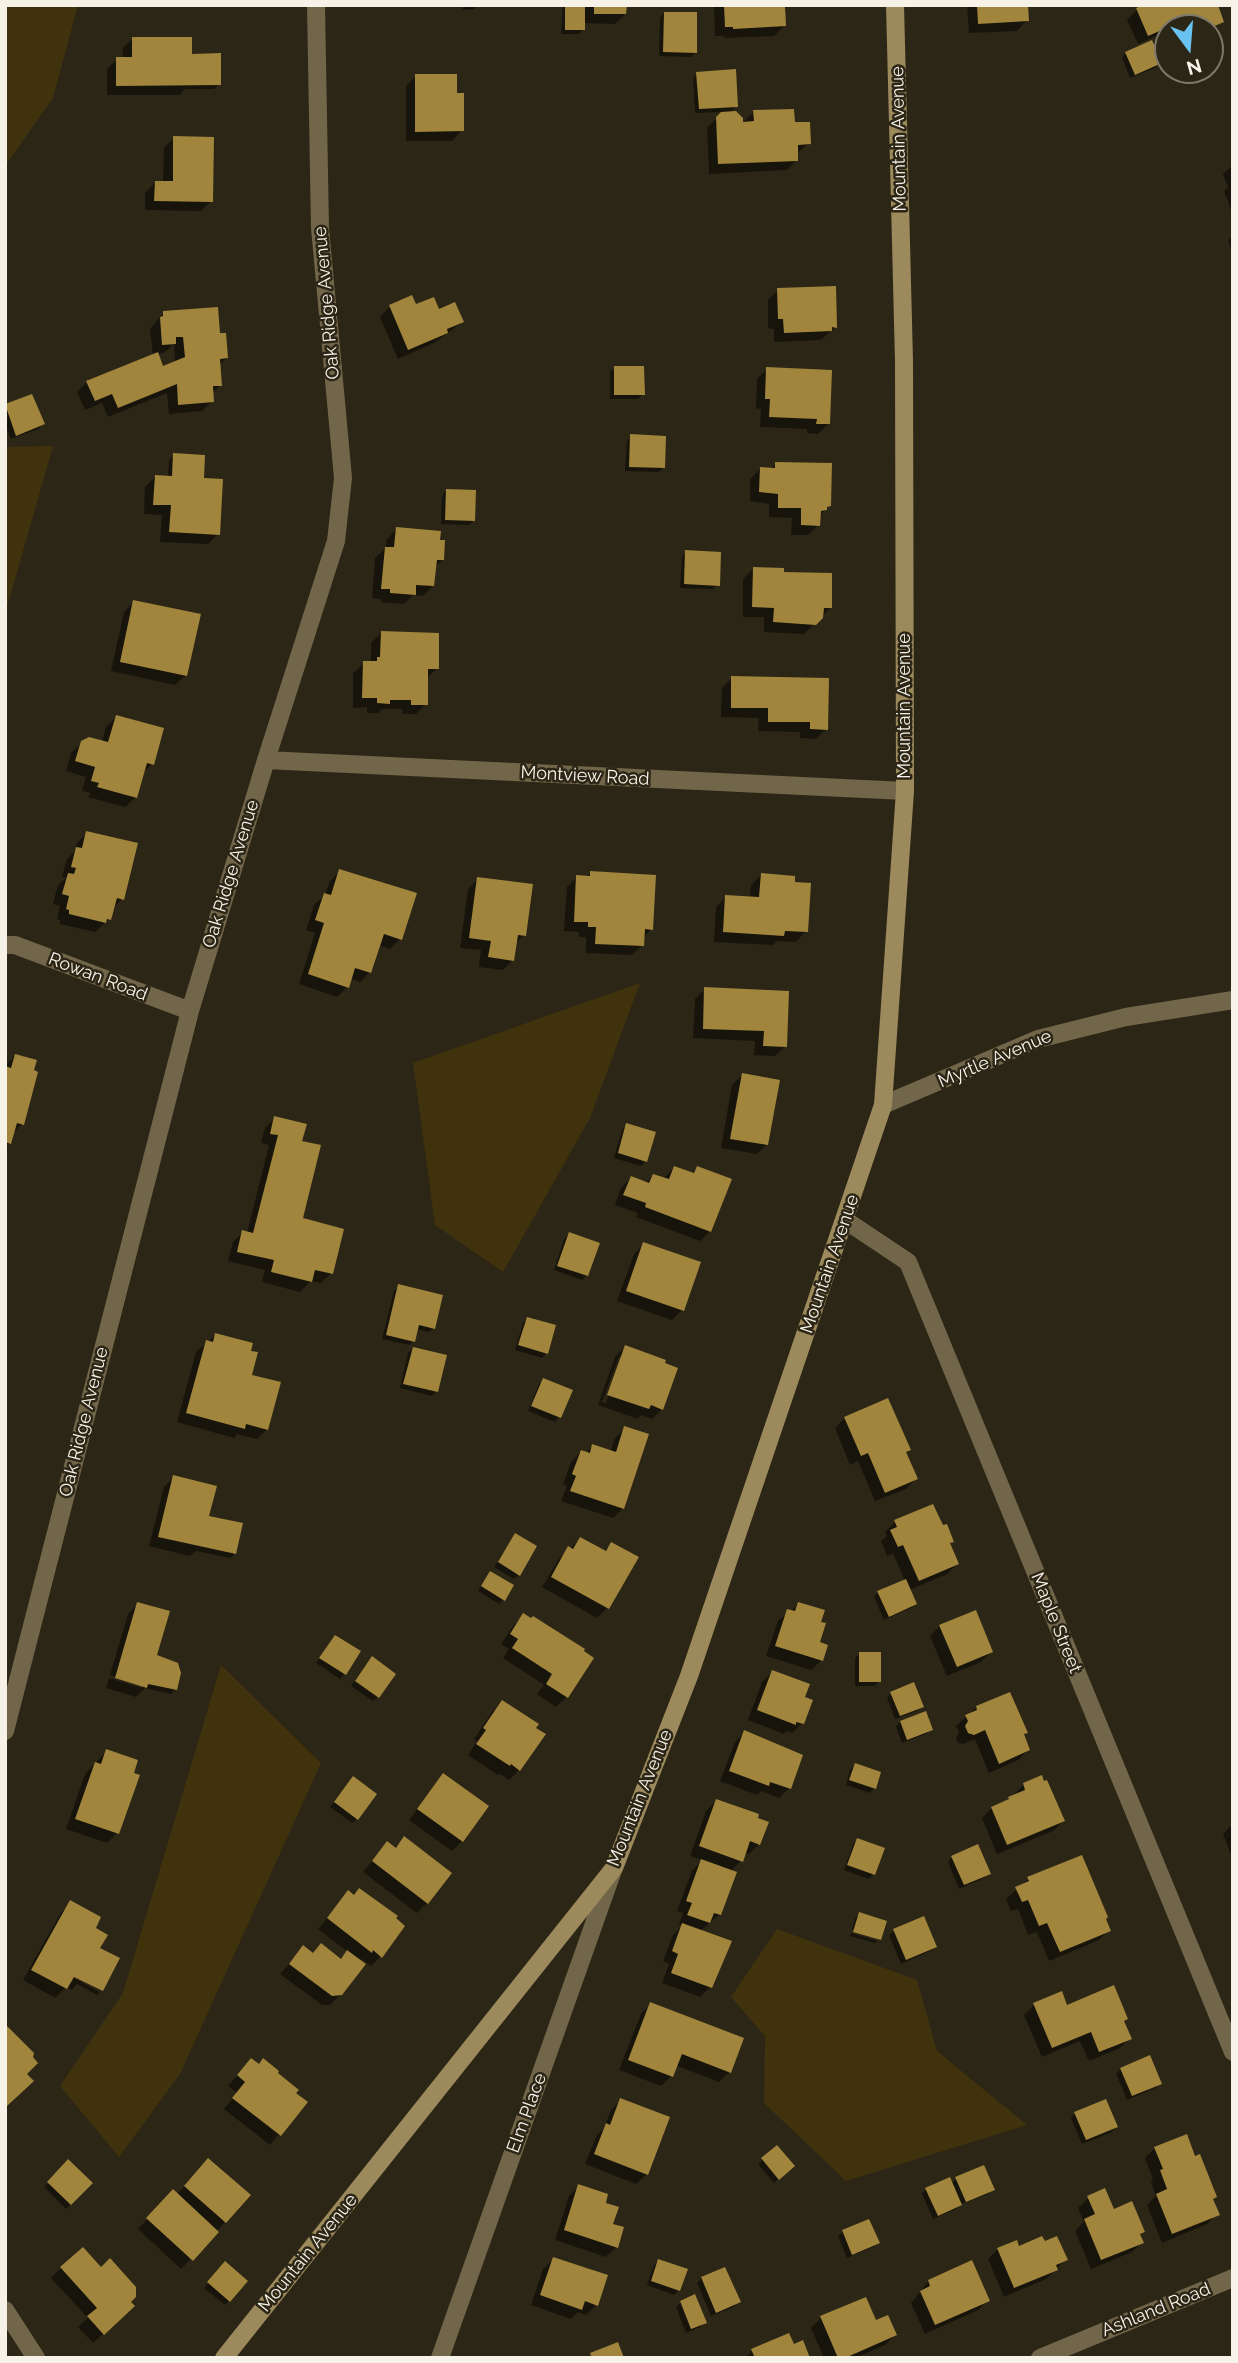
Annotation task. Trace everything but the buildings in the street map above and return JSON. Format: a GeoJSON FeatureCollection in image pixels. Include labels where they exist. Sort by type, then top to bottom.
{"type":"FeatureCollection","features":[{"type":"Feature","properties":{"kind":"main road","name":"Mountain Avenue"},"geometry":{"type":"LineString","coordinates":[[224,2358],[614,1868],[690,1676],[883,1105],[905,791],[905,374],[895,5]]}},
{"type":"Feature","properties":{"kind":"street","name":"Oak Ridge Avenue"},"geometry":{"type":"LineString","coordinates":[[5,1731],[190,1012],[336,541],[344,478],[320,228],[316,5]]}},
{"type":"Feature","properties":{"kind":"street","name":"Montview Road"},"geometry":{"type":"LineString","coordinates":[[266,760],[905,791]]}},
{"type":"Feature","properties":{"kind":"street","name":"Rowan Road"},"geometry":{"type":"LineString","coordinates":[[5,945],[15,945],[190,1012]]}},
{"type":"Feature","properties":{"kind":"street","name":"Myrtle Avenue"},"geometry":{"type":"LineString","coordinates":[[883,1105],[1038,1039],[1126,1017],[1233,1000]]}},
{"type":"Feature","properties":{"kind":"street","name":"Maple Street"},"geometry":{"type":"LineString","coordinates":[[845,1220],[908,1262],[1233,2052]]}},
{"type":"Feature","properties":{"kind":"street","name":"Elm Place"},"geometry":{"type":"LineString","coordinates":[[440,2358],[614,1868]]}},
{"type":"Feature","properties":{"kind":"street","name":"Ashland Road"},"geometry":{"type":"LineString","coordinates":[[1040,2358],[1233,2278]]}},
{"type":"Feature","properties":{"kind":"street"},"geometry":{"type":"LineString","coordinates":[[5,2310],[36,2358]]}},
{"type":"Feature","properties":{"kind":"shaded area"},"geometry":{"type":"Polygon","coordinates":[[[5,5],[78,5],[53,98],[5,166],[5,5]]]}},
{"type":"Feature","properties":{"kind":"shaded area"},"geometry":{"type":"Polygon","coordinates":[[[53,446],[5,614],[5,447],[53,446]]]}},
{"type":"Feature","properties":{"kind":"shaded area"},"geometry":{"type":"Polygon","coordinates":[[[640,983],[590,1118],[503,1272],[435,1225],[413,1063],[640,983]]]}},
{"type":"Feature","properties":{"kind":"shaded area"},"geometry":{"type":"Polygon","coordinates":[[[221,1665],[321,1763],[180,2074],[119,2157],[60,2086],[123,1993],[221,1665]]]}},
{"type":"Feature","properties":{"kind":"shaded area"},"geometry":{"type":"Polygon","coordinates":[[[777,1929],[917,1980],[937,2051],[1027,2125],[846,2181],[764,2103],[765,2036],[731,1997],[777,1929]]]}}]}
